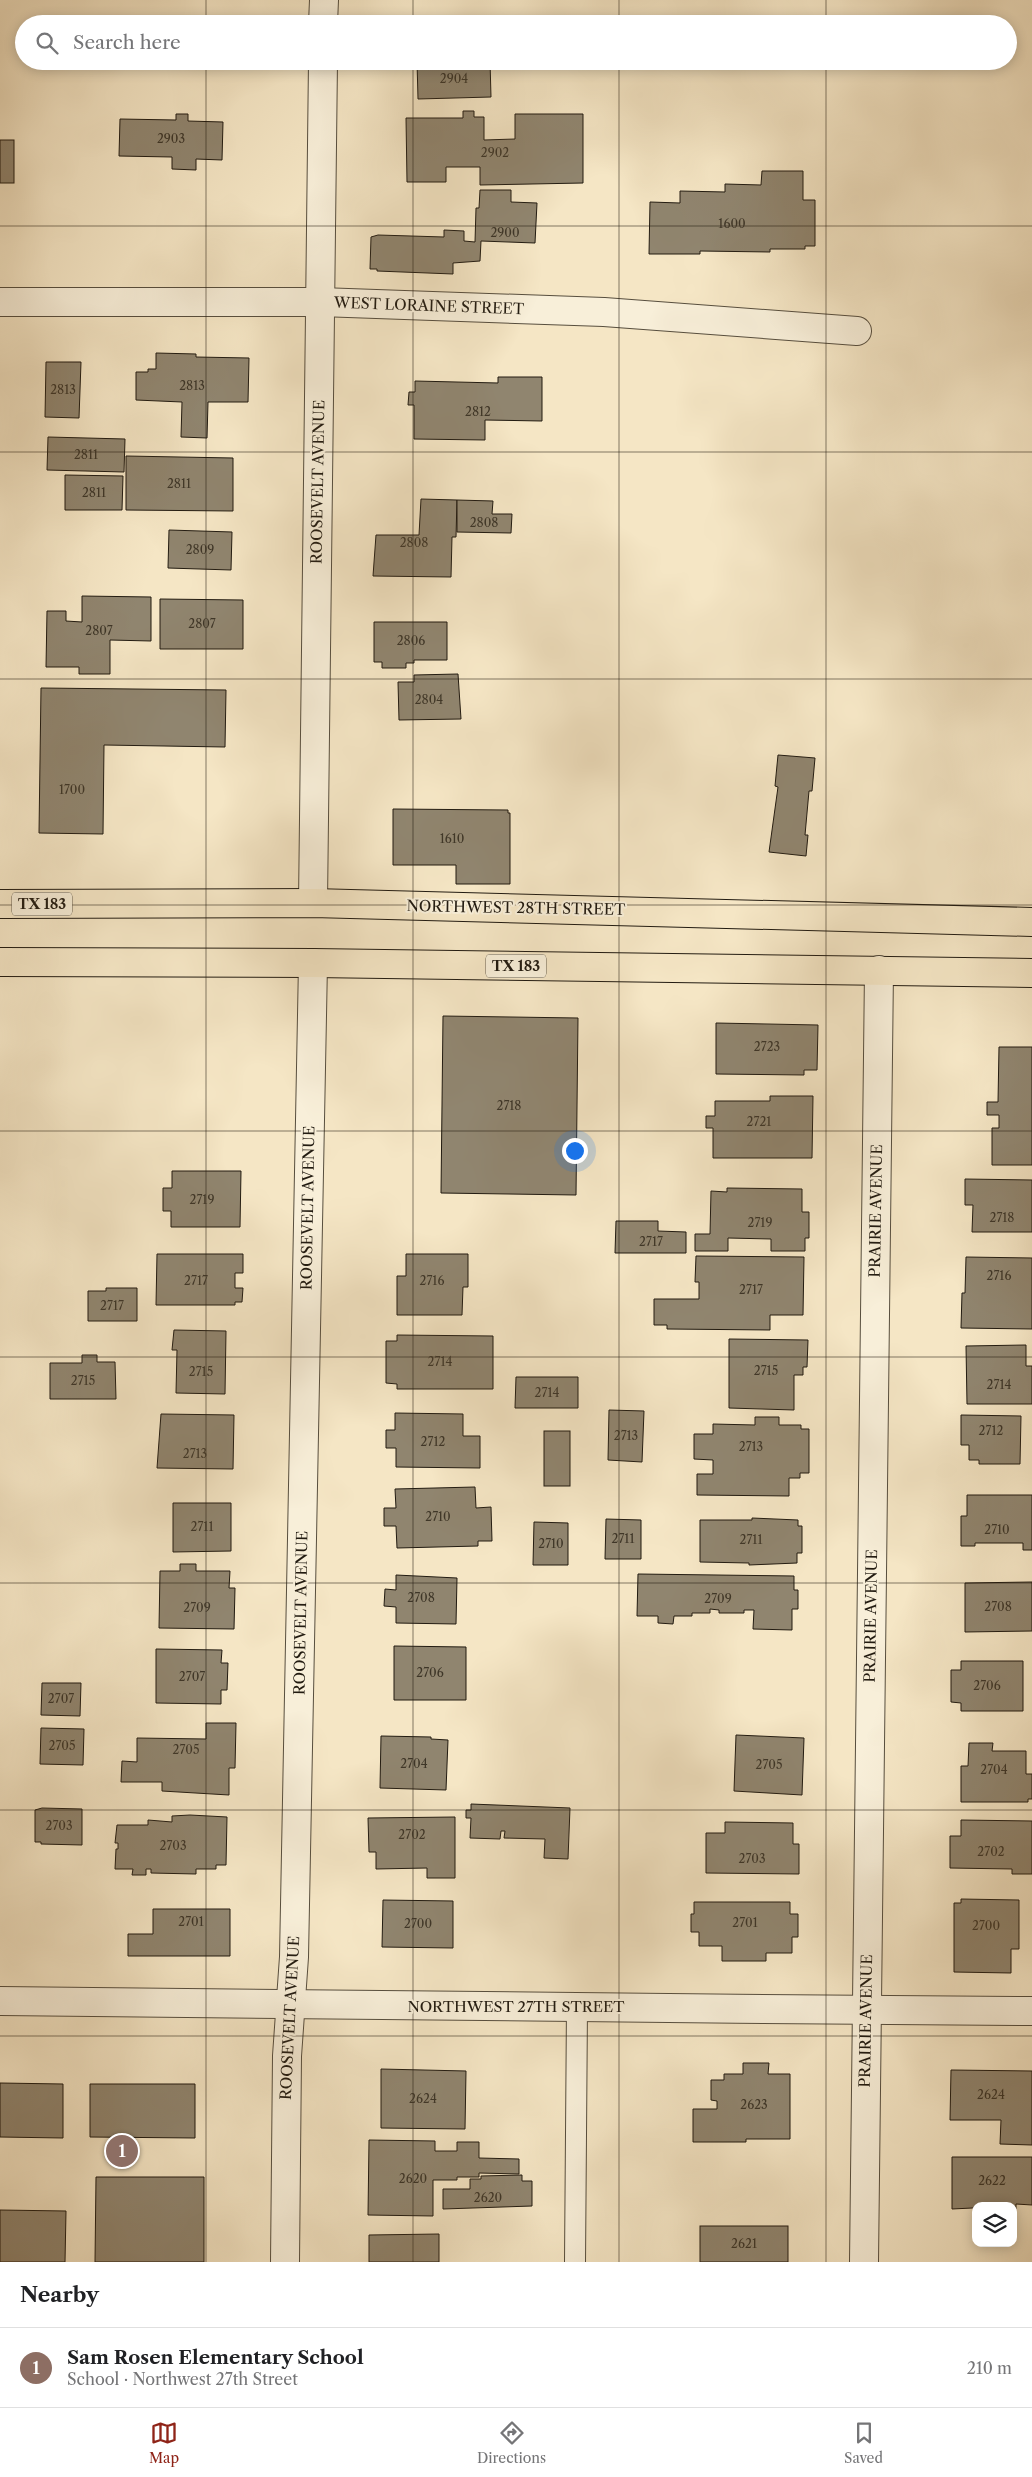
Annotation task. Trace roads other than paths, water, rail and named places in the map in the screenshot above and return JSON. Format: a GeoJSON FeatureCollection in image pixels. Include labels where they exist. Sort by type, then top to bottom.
{"type":"FeatureCollection","features":[{"type":"Feature","properties":{"kind":"main road","name":"NORTHWEST 28TH STREET"},"geometry":{"type":"LineString","coordinates":[[0,904],[314,903],[1032,922]]}},
{"type":"Feature","properties":{"kind":"main road","name":"TX 183"},"geometry":{"type":"LineString","coordinates":[[0,962],[313,963],[1032,972]]}},
{"type":"Feature","properties":{"kind":"street"},"geometry":{"type":"LineString","coordinates":[[323,15],[324,0]]}},
{"type":"Feature","properties":{"kind":"street","name":"ROOSEVELT AVENUE"},"geometry":{"type":"LineString","coordinates":[[314,903],[323,70]]}},
{"type":"Feature","properties":{"kind":"street","name":"WEST LORAINE STREET"},"geometry":{"type":"LineString","coordinates":[[0,302],[320,302],[604,312],[857,331]]}},
{"type":"Feature","properties":{"kind":"street","name":"ROOSEVELT AVENUE"},"geometry":{"type":"LineString","coordinates":[[285,2262],[287,2056],[292,2006],[313,963]]}},
{"type":"Feature","properties":{"kind":"street","name":"PRAIRIE AVENUE"},"geometry":{"type":"LineString","coordinates":[[864,2262],[879,970]]}},
{"type":"Feature","properties":{"kind":"street","name":"NORTHWEST 27TH STREET"},"geometry":{"type":"LineString","coordinates":[[0,2001],[292,2006],[577,2006],[1032,2011]]}},
{"type":"Feature","properties":{"kind":"lane"},"geometry":{"type":"LineString","coordinates":[[574,2262],[577,2006]]}},
{"type":"Feature","properties":{"kind":"place","name":"Sam Rosen Elementary School"},"geometry":{"type":"Point","coordinates":[122,2151]}}]}
